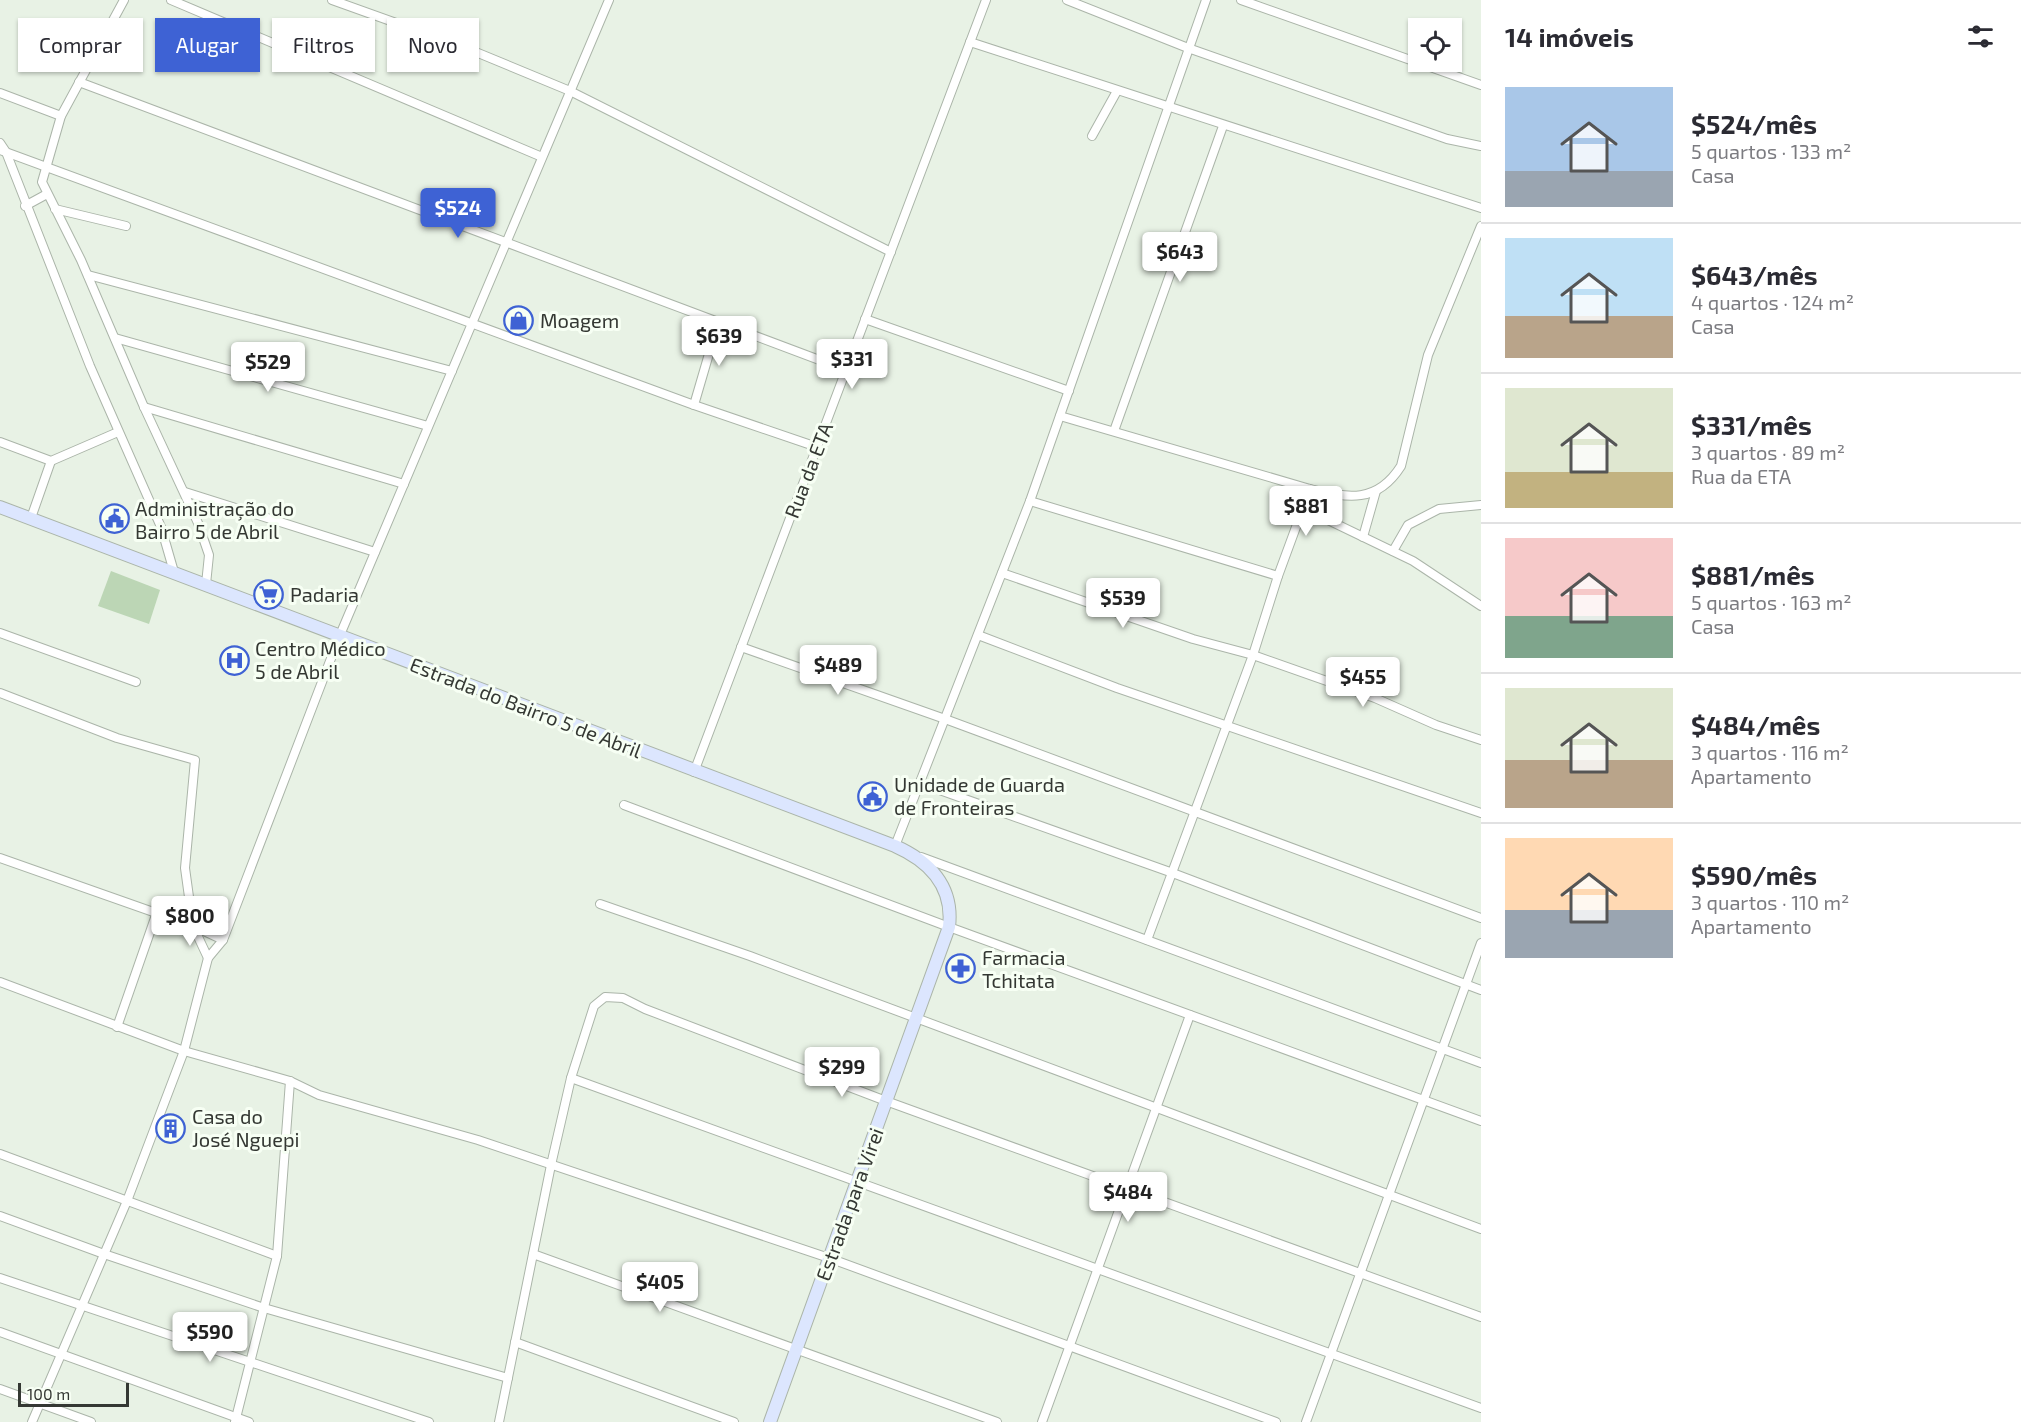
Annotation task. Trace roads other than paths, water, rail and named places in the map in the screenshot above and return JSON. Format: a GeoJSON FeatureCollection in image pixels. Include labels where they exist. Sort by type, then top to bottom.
{"type":"FeatureCollection","features":[{"type":"Feature","properties":{"kind":"street"},"geometry":{"type":"LineString","coordinates":[[124,0],[61,116],[42,182],[88,274],[144,407],[185,492],[209,555],[206,584]]}},
{"type":"Feature","properties":{"kind":"street"},"geometry":{"type":"LineString","coordinates":[[171,0],[542,157]]}},
{"type":"Feature","properties":{"kind":"street"},"geometry":{"type":"LineString","coordinates":[[332,0],[466,48],[570,91],[891,252]]}},
{"type":"Feature","properties":{"kind":"street","name":"Rua da ETA"},"geometry":{"type":"LineString","coordinates":[[694,772],[986,0]]}},
{"type":"Feature","properties":{"kind":"street"},"geometry":{"type":"LineString","coordinates":[[1067,0],[1188,48],[1447,139],[1481,146]]}},
{"type":"Feature","properties":{"kind":"street"},"geometry":{"type":"LineString","coordinates":[[895,846],[1030,501],[1206,0]]}},
{"type":"Feature","properties":{"kind":"street"},"geometry":{"type":"LineString","coordinates":[[1241,0],[1481,86]]}},
{"type":"Feature","properties":{"kind":"street"},"geometry":{"type":"LineString","coordinates":[[32,1422],[127,1201],[184,1051],[208,958],[223,940],[340,635],[605,3]]}},
{"type":"Feature","properties":{"kind":"street"},"geometry":{"type":"LineString","coordinates":[[970,42],[1167,108],[1481,208]]}},
{"type":"Feature","properties":{"kind":"street"},"geometry":{"type":"LineString","coordinates":[[79,82],[846,370]]}},
{"type":"Feature","properties":{"kind":"street"},"geometry":{"type":"LineString","coordinates":[[1092,136],[1117,91]]}},
{"type":"Feature","properties":{"kind":"street"},"geometry":{"type":"LineString","coordinates":[[0,93],[61,116]]}},
{"type":"Feature","properties":{"kind":"street"},"geometry":{"type":"LineString","coordinates":[[1114,431],[1223,126]]}},
{"type":"Feature","properties":{"kind":"street"},"geometry":{"type":"LineString","coordinates":[[0,143],[118,432],[160,527],[174,572]]}},
{"type":"Feature","properties":{"kind":"street"},"geometry":{"type":"LineString","coordinates":[[3,151],[694,405],[817,447]]}},
{"type":"Feature","properties":{"kind":"street"},"geometry":{"type":"LineString","coordinates":[[25,206],[47,194]]}},
{"type":"Feature","properties":{"kind":"street"},"geometry":{"type":"LineString","coordinates":[[55,209],[126,226]]}},
{"type":"Feature","properties":{"kind":"street"},"geometry":{"type":"LineString","coordinates":[[1060,416],[1310,489],[1349,498],[1376,491],[1393,479],[1401,466],[1428,355],[1481,226]]}},
{"type":"Feature","properties":{"kind":"street"},"geometry":{"type":"LineString","coordinates":[[88,274],[452,371]]}},
{"type":"Feature","properties":{"kind":"street"},"geometry":{"type":"LineString","coordinates":[[865,320],[1069,391]]}},
{"type":"Feature","properties":{"kind":"street"},"geometry":{"type":"LineString","coordinates":[[694,405],[718,323]]}},
{"type":"Feature","properties":{"kind":"street"},"geometry":{"type":"LineString","coordinates":[[115,338],[428,426]]}},
{"type":"Feature","properties":{"kind":"street"},"geometry":{"type":"LineString","coordinates":[[144,407],[404,484]]}},
{"type":"Feature","properties":{"kind":"street"},"geometry":{"type":"LineString","coordinates":[[0,442],[51,461],[118,432]]}},
{"type":"Feature","properties":{"kind":"street"},"geometry":{"type":"LineString","coordinates":[[31,518],[51,461]]}},
{"type":"Feature","properties":{"kind":"street"},"geometry":{"type":"LineString","coordinates":[[1147,940],[1170,872],[1195,812],[1253,655],[1278,576],[1310,489]]}},
{"type":"Feature","properties":{"kind":"street"},"geometry":{"type":"LineString","coordinates":[[1363,537],[1376,491]]}},
{"type":"Feature","properties":{"kind":"street"},"geometry":{"type":"LineString","coordinates":[[185,492],[375,552]]}},
{"type":"Feature","properties":{"kind":"street"},"geometry":{"type":"LineString","coordinates":[[1030,501],[1278,576]]}},
{"type":"Feature","properties":{"kind":"street"},"geometry":{"type":"LineString","coordinates":[[1393,551],[1408,525],[1439,509],[1481,505]]}},
{"type":"Feature","properties":{"kind":"street","name":"Estrada do Bairro 5 de Abril"},"geometry":{"type":"LineString","coordinates":[[0,507],[917,856]]}},
{"type":"Feature","properties":{"kind":"street"},"geometry":{"type":"LineString","coordinates":[[1303,508],[1413,561],[1481,606]]}},
{"type":"Feature","properties":{"kind":"street"},"geometry":{"type":"LineString","coordinates":[[1002,573],[1193,639],[1253,655],[1375,698],[1436,725],[1481,740]]}},
{"type":"Feature","properties":{"kind":"street"},"geometry":{"type":"LineString","coordinates":[[0,633],[136,682]]}},
{"type":"Feature","properties":{"kind":"street"},"geometry":{"type":"LineString","coordinates":[[978,635],[1117,688],[1481,813]]}},
{"type":"Feature","properties":{"kind":"street"},"geometry":{"type":"LineString","coordinates":[[741,648],[945,719],[1481,918]]}},
{"type":"Feature","properties":{"kind":"street"},"geometry":{"type":"LineString","coordinates":[[0,693],[117,738],[195,760],[185,868],[193,926],[208,958]]}},
{"type":"Feature","properties":{"kind":"street"},"geometry":{"type":"LineString","coordinates":[[920,783],[1170,872],[1481,990]]}},
{"type":"Feature","properties":{"kind":"street"},"geometry":{"type":"LineString","coordinates":[[624,805],[949,927],[1481,1121]]}},
{"type":"Feature","properties":{"kind":"street"},"geometry":{"type":"LineString","coordinates":[[917,856],[1481,1063]]}},
{"type":"Feature","properties":{"kind":"street","name":"Estrada para Virei"},"geometry":{"type":"LineString","coordinates":[[770,1422],[949,927],[950,916],[946,897],[930,867],[917,856]]}},
{"type":"Feature","properties":{"kind":"street"},"geometry":{"type":"LineString","coordinates":[[0,860],[193,926],[223,940]]}},
{"type":"Feature","properties":{"kind":"street"},"geometry":{"type":"LineString","coordinates":[[600,903],[916,1018],[1481,1229]]}},
{"type":"Feature","properties":{"kind":"street"},"geometry":{"type":"LineString","coordinates":[[117,1027],[156,915]]}},
{"type":"Feature","properties":{"kind":"street"},"geometry":{"type":"LineString","coordinates":[[1306,1422],[1481,943]]}},
{"type":"Feature","properties":{"kind":"street"},"geometry":{"type":"LineString","coordinates":[[0,982],[184,1051],[290,1081],[319,1095],[478,1140],[829,1258],[1276,1422]]}},
{"type":"Feature","properties":{"kind":"street"},"geometry":{"type":"LineString","coordinates":[[499,1422],[571,1078],[594,1006],[605,998],[623,998],[645,1009],[886,1101],[1481,1317]]}},
{"type":"Feature","properties":{"kind":"street"},"geometry":{"type":"LineString","coordinates":[[1042,1422],[1190,1015]]}},
{"type":"Feature","properties":{"kind":"street"},"geometry":{"type":"LineString","coordinates":[[571,1078],[1481,1408]]}},
{"type":"Feature","properties":{"kind":"street"},"geometry":{"type":"LineString","coordinates":[[236,1420],[277,1256],[290,1081]]}},
{"type":"Feature","properties":{"kind":"street"},"geometry":{"type":"LineString","coordinates":[[0,1154],[277,1256]]}},
{"type":"Feature","properties":{"kind":"street"},"geometry":{"type":"LineString","coordinates":[[0,1216],[264,1308],[508,1378]]}},
{"type":"Feature","properties":{"kind":"street"},"geometry":{"type":"LineString","coordinates":[[533,1254],[997,1422]]}},
{"type":"Feature","properties":{"kind":"street"},"geometry":{"type":"LineString","coordinates":[[0,1278],[250,1364],[429,1422]]}},
{"type":"Feature","properties":{"kind":"street"},"geometry":{"type":"LineString","coordinates":[[0,1332],[236,1420],[249,1422]]}},
{"type":"Feature","properties":{"kind":"street"},"geometry":{"type":"LineString","coordinates":[[515,1342],[734,1422]]}},
{"type":"Feature","properties":{"kind":"street"},"geometry":{"type":"LineString","coordinates":[[0,1389],[91,1422]]}},
{"type":"Feature","properties":{"kind":"place","name":"Moagem"},"geometry":{"type":"Point","coordinates":[519,320]}},
{"type":"Feature","properties":{"kind":"place","name":"Administração do Bairro 5 de Abril"},"geometry":{"type":"Point","coordinates":[114,519]}},
{"type":"Feature","properties":{"kind":"place","name":"Padaria"},"geometry":{"type":"Point","coordinates":[269,594]}},
{"type":"Feature","properties":{"kind":"place","name":"Centro Médico 5 de Abril"},"geometry":{"type":"Point","coordinates":[234,660]}},
{"type":"Feature","properties":{"kind":"place","name":"Unidade de Guarda de Fronteiras"},"geometry":{"type":"Point","coordinates":[873,796]}},
{"type":"Feature","properties":{"kind":"place","name":"Farmacia Tchitata"},"geometry":{"type":"Point","coordinates":[961,968]}},
{"type":"Feature","properties":{"kind":"place","name":"Casa do José Nguepi"},"geometry":{"type":"Point","coordinates":[171,1128]}}]}
